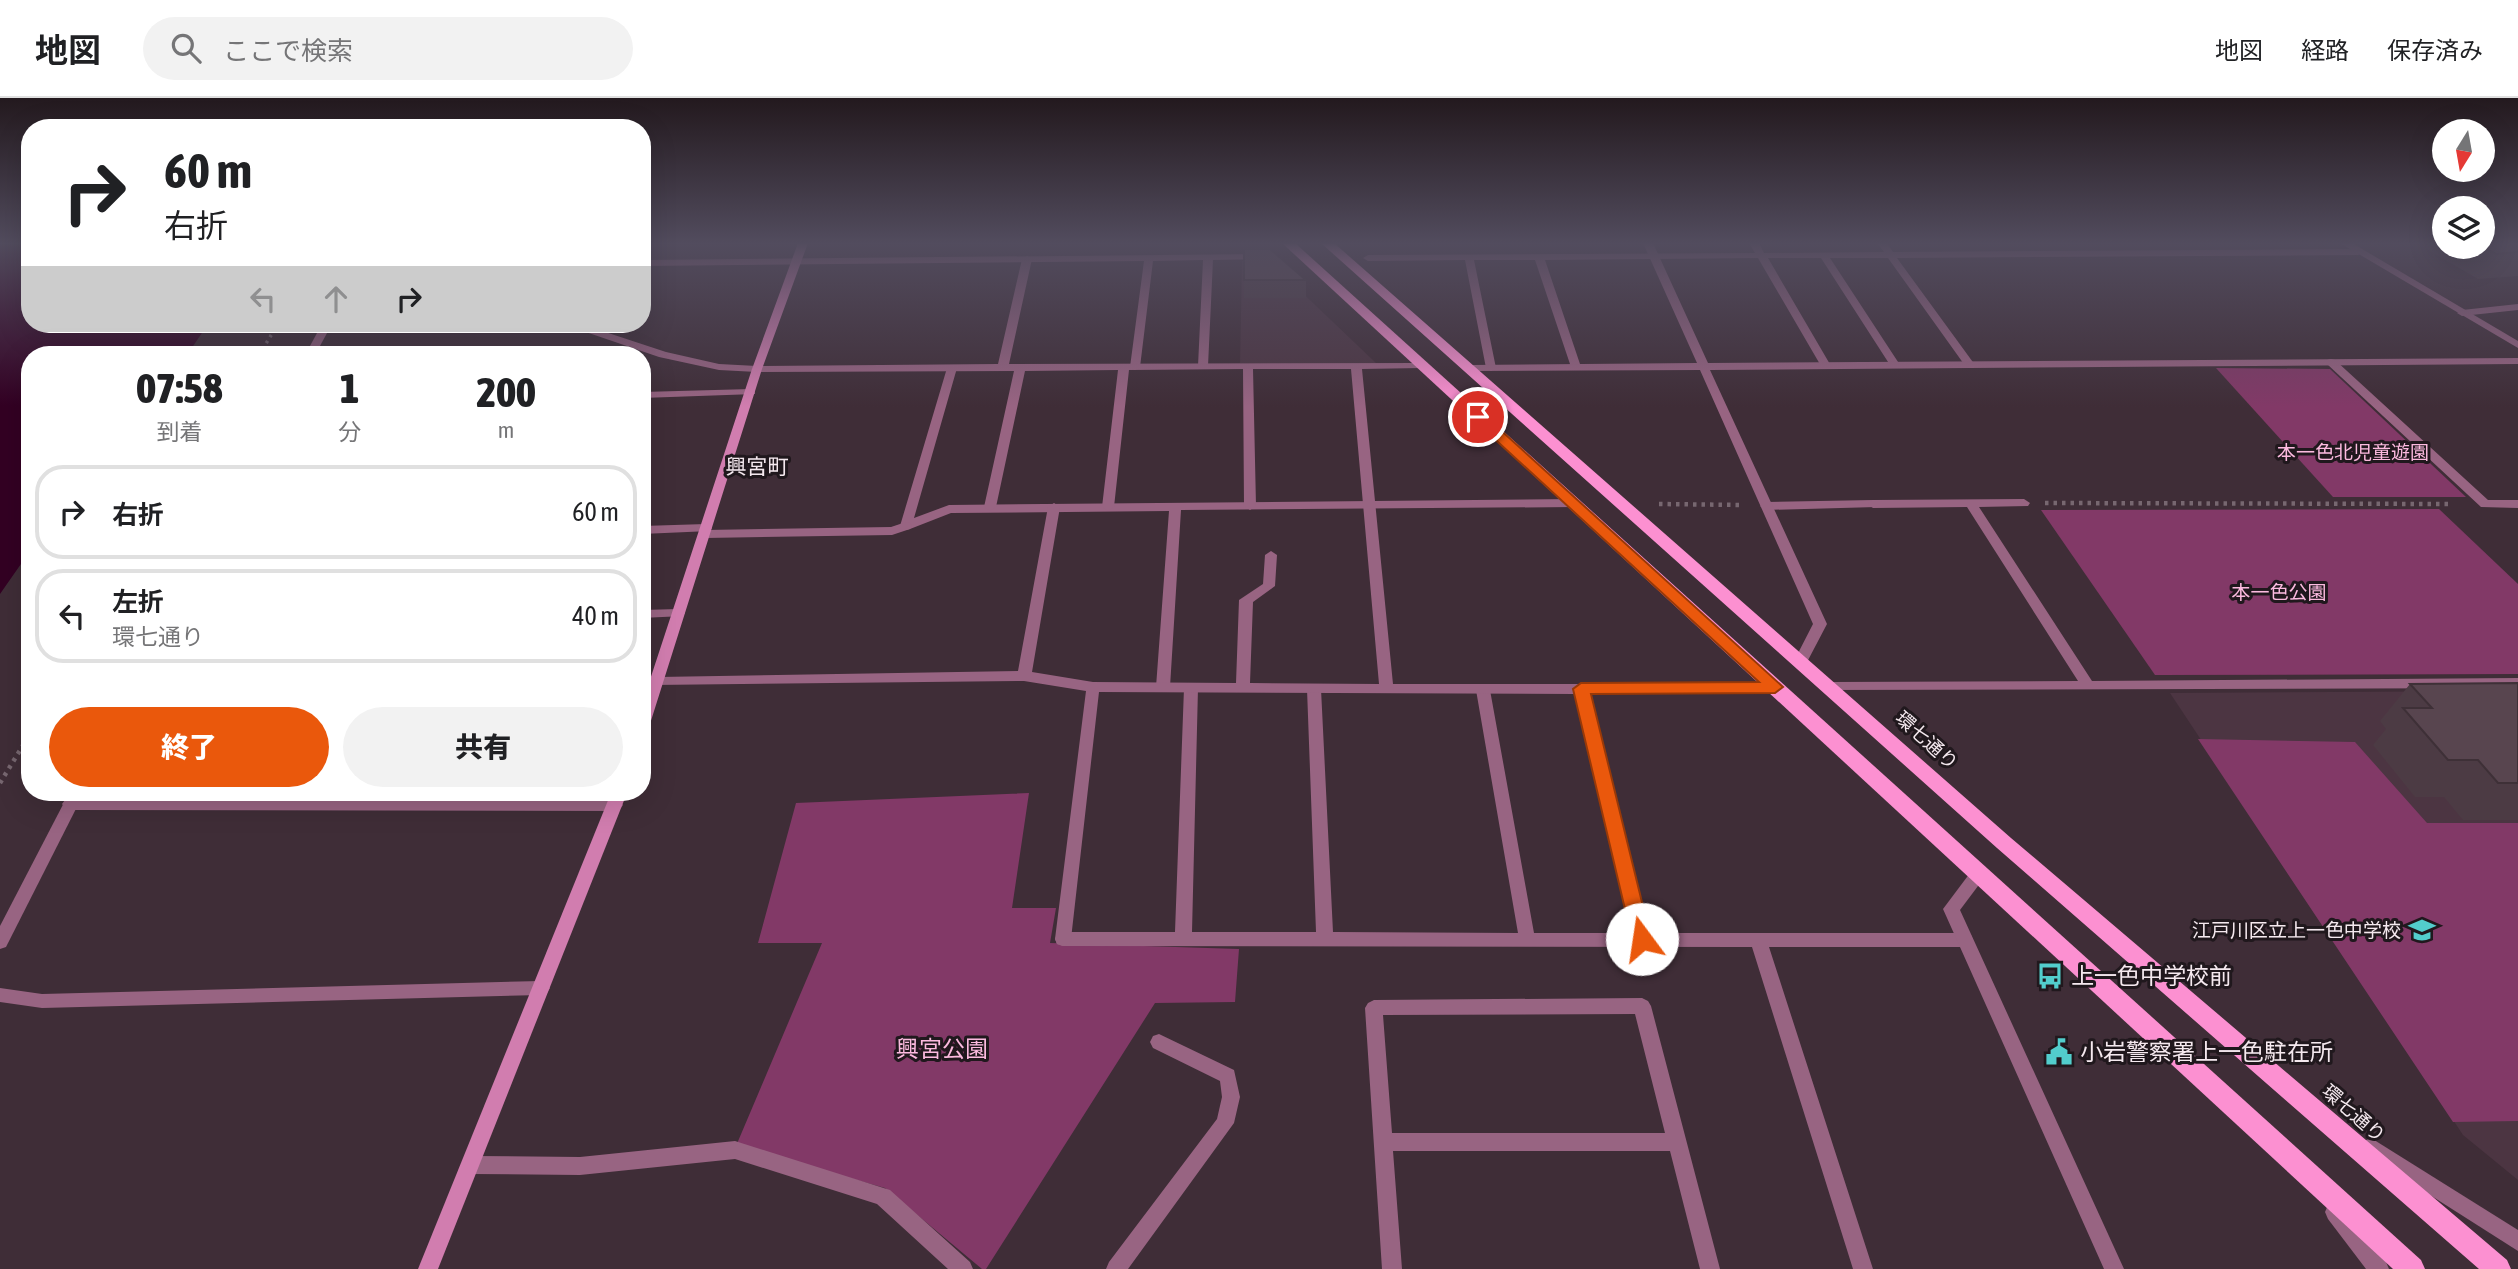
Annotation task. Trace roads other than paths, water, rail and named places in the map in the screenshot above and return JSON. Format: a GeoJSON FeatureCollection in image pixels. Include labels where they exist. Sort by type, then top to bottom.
{"type":"FeatureCollection","features":[{"type":"Feature","properties":{"kind":"main road"},"geometry":{"type":"LineString","coordinates":[[1348,298],[2412,1269]]}},
{"type":"Feature","properties":{"kind":"main road","name":"環七通り"},"geometry":{"type":"LineString","coordinates":[[1390,298],[2004,843],[2498,1269]]}},
{"type":"Feature","properties":{"kind":"street"},"geometry":{"type":"LineString","coordinates":[[651,702],[782,298]]}},
{"type":"Feature","properties":{"kind":"street"},"geometry":{"type":"LineString","coordinates":[[1003,367],[1018,298]]}},
{"type":"Feature","properties":{"kind":"street"},"geometry":{"type":"LineString","coordinates":[[1108,507],[1142,298]]}},
{"type":"Feature","properties":{"kind":"street"},"geometry":{"type":"LineString","coordinates":[[1203,366],[1206,298]]}},
{"type":"Feature","properties":{"kind":"street"},"geometry":{"type":"LineString","coordinates":[[1477,298],[1491,368]]}},
{"type":"Feature","properties":{"kind":"street"},"geometry":{"type":"LineString","coordinates":[[1553,298],[1576,367]]}},
{"type":"Feature","properties":{"kind":"street"},"geometry":{"type":"LineString","coordinates":[[1672,298],[1820,624],[1801,661]]}},
{"type":"Feature","properties":{"kind":"street"},"geometry":{"type":"LineString","coordinates":[[1786,298],[1826,366]]}},
{"type":"Feature","properties":{"kind":"street"},"geometry":{"type":"LineString","coordinates":[[1851,298],[1895,365]]}},
{"type":"Feature","properties":{"kind":"street"},"geometry":{"type":"LineString","coordinates":[[1921,298],[1970,365]]}},
{"type":"Feature","properties":{"kind":"street"},"geometry":{"type":"LineString","coordinates":[[2436,298],[2518,345]]}},
{"type":"Feature","properties":{"kind":"street"},"geometry":{"type":"LineString","coordinates":[[2462,313],[2518,307]]}},
{"type":"Feature","properties":{"kind":"street"},"geometry":{"type":"LineString","coordinates":[[599,333],[637,346]]}},
{"type":"Feature","properties":{"kind":"street"},"geometry":{"type":"LineString","coordinates":[[651,351],[719,367],[757,369],[1421,365]]}},
{"type":"Feature","properties":{"kind":"street"},"geometry":{"type":"LineString","coordinates":[[1470,368],[2518,361]]}},
{"type":"Feature","properties":{"kind":"street"},"geometry":{"type":"LineString","coordinates":[[2331,362],[2485,504],[2518,505]]}},
{"type":"Feature","properties":{"kind":"street"},"geometry":{"type":"LineString","coordinates":[[1356,365],[1386,689]]}},
{"type":"Feature","properties":{"kind":"street"},"geometry":{"type":"LineString","coordinates":[[1248,366],[1250,506]]}},
{"type":"Feature","properties":{"kind":"street"},"geometry":{"type":"LineString","coordinates":[[906,526],[952,368]]}},
{"type":"Feature","properties":{"kind":"street"},"geometry":{"type":"LineString","coordinates":[[990,507],[1020,368]]}},
{"type":"Feature","properties":{"kind":"street"},"geometry":{"type":"LineString","coordinates":[[651,395],[751,392]]}},
{"type":"Feature","properties":{"kind":"street"},"geometry":{"type":"LineString","coordinates":[[651,530],[892,531],[949,509],[990,507],[1574,503]]}},
{"type":"Feature","properties":{"kind":"street"},"geometry":{"type":"LineString","coordinates":[[1970,503],[2088,685]]}},
{"type":"Feature","properties":{"kind":"street"},"geometry":{"type":"LineString","coordinates":[[1766,506],[2024,503]]}},
{"type":"Feature","properties":{"kind":"street"},"geometry":{"type":"LineString","coordinates":[[1163,687],[1175,506]]}},
{"type":"Feature","properties":{"kind":"street"},"geometry":{"type":"LineString","coordinates":[[1024,676],[1055,507]]}},
{"type":"Feature","properties":{"kind":"street"},"geometry":{"type":"LineString","coordinates":[[1243,688],[1246,600],[1269,586],[1271,555]]}},
{"type":"Feature","properties":{"kind":"street"},"geometry":{"type":"LineString","coordinates":[[651,614],[678,614]]}},
{"type":"Feature","properties":{"kind":"street"},"geometry":{"type":"LineString","coordinates":[[658,682],[1024,676],[1094,687],[1483,690],[1775,687]]}},
{"type":"Feature","properties":{"kind":"street"},"geometry":{"type":"LineString","coordinates":[[1831,687],[2518,683]]}},
{"type":"Feature","properties":{"kind":"street"},"geometry":{"type":"LineString","coordinates":[[1094,687],[1063,939],[1965,940]]}},
{"type":"Feature","properties":{"kind":"street"},"geometry":{"type":"LineString","coordinates":[[1184,939],[1191,688]]}},
{"type":"Feature","properties":{"kind":"street"},"geometry":{"type":"LineString","coordinates":[[1314,689],[1325,939]]}},
{"type":"Feature","properties":{"kind":"street"},"geometry":{"type":"LineString","coordinates":[[1581,689],[1642,939]]}},
{"type":"Feature","properties":{"kind":"street"},"geometry":{"type":"LineString","coordinates":[[1483,690],[1527,939]]}},
{"type":"Feature","properties":{"kind":"street"},"geometry":{"type":"LineString","coordinates":[[0,942],[71,801]]}},
{"type":"Feature","properties":{"kind":"street"},"geometry":{"type":"LineString","coordinates":[[428,1269],[616,801]]}},
{"type":"Feature","properties":{"kind":"street"},"geometry":{"type":"LineString","coordinates":[[1979,874],[1951,909],[2114,1269]]}},
{"type":"Feature","properties":{"kind":"street"},"geometry":{"type":"LineString","coordinates":[[1758,940],[1863,1269]]}},
{"type":"Feature","properties":{"kind":"street"},"geometry":{"type":"LineString","coordinates":[[0,995],[42,1001],[541,988]]}},
{"type":"Feature","properties":{"kind":"street"},"geometry":{"type":"LineString","coordinates":[[1392,1269],[1374,1008],[1642,1006],[1710,1269]]}},
{"type":"Feature","properties":{"kind":"street"},"geometry":{"type":"LineString","coordinates":[[1116,1269],[1224,1124],[1231,1097],[1228,1076],[1159,1042]]}},
{"type":"Feature","properties":{"kind":"street"},"geometry":{"type":"LineString","coordinates":[[2314,1110],[2518,1241]]}},
{"type":"Feature","properties":{"kind":"street"},"geometry":{"type":"LineString","coordinates":[[1383,1142],[1677,1142]]}},
{"type":"Feature","properties":{"kind":"street"},"geometry":{"type":"LineString","coordinates":[[471,1165],[579,1167],[735,1150],[883,1197],[963,1269]]}},
{"type":"Feature","properties":{"kind":"street"},"geometry":{"type":"LineString","coordinates":[[2302,1168],[2379,1269]]}},
{"type":"Feature","properties":{"kind":"place","name":"江戸川区立上一色中学校"},"geometry":{"type":"Point","coordinates":[2422,930]}},
{"type":"Feature","properties":{"kind":"place","name":"上一色中学校前"},"geometry":{"type":"Point","coordinates":[2050,976]}},
{"type":"Feature","properties":{"kind":"place","name":"小岩警察署上一色駐在所"},"geometry":{"type":"Point","coordinates":[2059,1052]}},
{"type":"Feature","properties":{"kind":"district","name":"興宮町"},"geometry":{"type":"Point","coordinates":[757,466]}},
{"type":"Feature","properties":{"kind":"park label","name":"本一色北児童遊園"},"geometry":{"type":"Point","coordinates":[2353,452]}},
{"type":"Feature","properties":{"kind":"park label","name":"本一色公園"},"geometry":{"type":"Point","coordinates":[2279,592]}},
{"type":"Feature","properties":{"kind":"park label","name":"興宮公園"},"geometry":{"type":"Point","coordinates":[942,1049]}}]}
